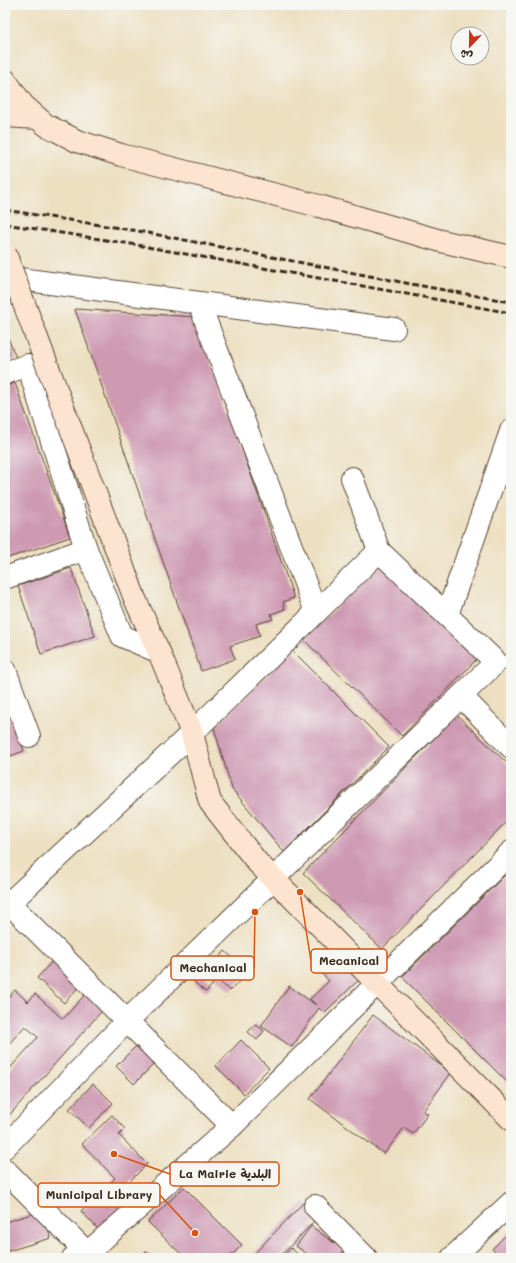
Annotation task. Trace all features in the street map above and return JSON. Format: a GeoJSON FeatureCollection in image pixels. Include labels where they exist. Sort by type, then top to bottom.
{"type":"FeatureCollection","features":[{"type":"Feature","properties":{"kind":"main road"},"geometry":{"type":"LineString","coordinates":[[5,80],[23,105],[46,126],[77,141],[121,155],[319,206],[441,241],[511,257]]}},
{"type":"Feature","properties":{"kind":"main road"},"geometry":{"type":"LineString","coordinates":[[5,116],[37,118]]}},
{"type":"Feature","properties":{"kind":"main road"},"geometry":{"type":"LineString","coordinates":[[5,253],[135,599],[159,652],[192,733],[210,802],[257,862],[511,1119]]}},
{"type":"Feature","properties":{"kind":"street"},"geometry":{"type":"LineString","coordinates":[[5,277],[394,329]]}},
{"type":"Feature","properties":{"kind":"street"},"geometry":{"type":"LineString","coordinates":[[200,303],[316,612]]}},
{"type":"Feature","properties":{"kind":"street"},"geometry":{"type":"LineString","coordinates":[[5,373],[28,365],[86,549],[122,636],[159,652]]}},
{"type":"Feature","properties":{"kind":"street"},"geometry":{"type":"LineString","coordinates":[[447,615],[511,431]]}},
{"type":"Feature","properties":{"kind":"street"},"geometry":{"type":"LineString","coordinates":[[5,1147],[127,1021],[496,662],[379,551],[352,478]]}},
{"type":"Feature","properties":{"kind":"street"},"geometry":{"type":"LineString","coordinates":[[5,578],[86,549]]}},
{"type":"Feature","properties":{"kind":"street"},"geometry":{"type":"LineString","coordinates":[[232,1126],[6,903],[192,733],[379,551]]}},
{"type":"Feature","properties":{"kind":"street"},"geometry":{"type":"LineString","coordinates":[[5,670],[29,736]]}},
{"type":"Feature","properties":{"kind":"street"},"geometry":{"type":"LineString","coordinates":[[461,696],[511,747]]}},
{"type":"Feature","properties":{"kind":"street"},"geometry":{"type":"LineString","coordinates":[[5,1170],[84,1256],[232,1126],[511,852]]}},
{"type":"Feature","properties":{"kind":"street"},"geometry":{"type":"LineString","coordinates":[[452,1258],[511,1203]]}},
{"type":"Feature","properties":{"kind":"street"},"geometry":{"type":"LineString","coordinates":[[315,1206],[366,1258]]}},
{"type":"Feature","properties":{"kind":"building"},"geometry":{"type":"Polygon","coordinates":[[[75,309],[196,317],[294,598],[283,602],[285,609],[271,614],[273,619],[256,624],[260,636],[230,646],[235,659],[201,671],[75,309]]]}},
{"type":"Feature","properties":{"kind":"building"},"geometry":{"type":"Polygon","coordinates":[[[5,330],[16,358],[5,361],[5,330]]]}},
{"type":"Feature","properties":{"kind":"building"},"geometry":{"type":"Polygon","coordinates":[[[15,383],[70,537],[5,559],[5,386],[15,383]]]}},
{"type":"Feature","properties":{"kind":"building"},"geometry":{"type":"Polygon","coordinates":[[[379,564],[477,659],[402,736],[304,640],[379,564]]]}},
{"type":"Feature","properties":{"kind":"building"},"geometry":{"type":"Polygon","coordinates":[[[71,568],[95,636],[41,654],[18,586],[71,568]]]}},
{"type":"Feature","properties":{"kind":"building"},"geometry":{"type":"Polygon","coordinates":[[[292,650],[389,747],[284,852],[232,789],[214,728],[292,650]]]}},
{"type":"Feature","properties":{"kind":"building"},"geometry":{"type":"Polygon","coordinates":[[[5,699],[24,751],[5,758],[5,699]]]}},
{"type":"Feature","properties":{"kind":"building"},"geometry":{"type":"Polygon","coordinates":[[[457,715],[511,767],[511,817],[382,949],[303,873],[457,715]]]}},
{"type":"Feature","properties":{"kind":"building"},"geometry":{"type":"Polygon","coordinates":[[[511,869],[511,1086],[402,977],[511,869]]]}},
{"type":"Feature","properties":{"kind":"building"},"geometry":{"type":"Polygon","coordinates":[[[335,944],[364,975],[324,1013],[319,1008],[292,1047],[261,1026],[289,986],[316,1005],[310,999],[329,981],[313,964],[335,944]]]}},
{"type":"Feature","properties":{"kind":"building"},"geometry":{"type":"Polygon","coordinates":[[[225,951],[248,972],[230,991],[207,970],[225,951]]]}},
{"type":"Feature","properties":{"kind":"building"},"geometry":{"type":"Polygon","coordinates":[[[55,958],[82,983],[64,1003],[37,978],[55,958]]]}},
{"type":"Feature","properties":{"kind":"building"},"geometry":{"type":"Polygon","coordinates":[[[202,974],[213,984],[206,992],[194,982],[202,974]]]}},
{"type":"Feature","properties":{"kind":"building"},"geometry":{"type":"Polygon","coordinates":[[[90,989],[108,1004],[5,1120],[5,1074],[38,1037],[25,1026],[5,1048],[5,1001],[15,990],[28,1002],[35,994],[63,1019],[90,989]]]}},
{"type":"Feature","properties":{"kind":"building"},"geometry":{"type":"Polygon","coordinates":[[[373,1015],[451,1073],[423,1111],[428,1114],[413,1134],[404,1128],[384,1154],[310,1099],[373,1015]]]}},
{"type":"Feature","properties":{"kind":"building"},"geometry":{"type":"Polygon","coordinates":[[[255,1024],[264,1031],[257,1040],[248,1032],[255,1024]]]}},
{"type":"Feature","properties":{"kind":"building"},"geometry":{"type":"Polygon","coordinates":[[[241,1040],[269,1068],[244,1094],[216,1066],[241,1040]]]}},
{"type":"Feature","properties":{"kind":"building"},"geometry":{"type":"Polygon","coordinates":[[[140,1042],[158,1060],[134,1084],[116,1066],[140,1042]]]}},
{"type":"Feature","properties":{"kind":"building"},"geometry":{"type":"Polygon","coordinates":[[[93,1084],[113,1103],[89,1128],[69,1109],[93,1084]]]}},
{"type":"Feature","properties":{"kind":"building"},"geometry":{"type":"Polygon","coordinates":[[[112,1115],[125,1129],[119,1135],[147,1164],[128,1183],[137,1193],[98,1229],[81,1211],[115,1178],[82,1144],[112,1115]]]}},
{"type":"Feature","properties":{"kind":"building"},"geometry":{"type":"Polygon","coordinates":[[[184,1187],[242,1245],[229,1258],[185,1258],[148,1222],[184,1187]]]}},
{"type":"Feature","properties":{"kind":"building"},"geometry":{"type":"Polygon","coordinates":[[[304,1202],[319,1216],[279,1258],[250,1258],[304,1202]]]}},
{"type":"Feature","properties":{"kind":"building"},"geometry":{"type":"Polygon","coordinates":[[[42,1211],[51,1238],[5,1252],[5,1222],[42,1211]]]}},
{"type":"Feature","properties":{"kind":"building"},"geometry":{"type":"Polygon","coordinates":[[[311,1226],[344,1250],[338,1258],[312,1258],[296,1246],[311,1226]]]}},
{"type":"Feature","properties":{"kind":"building"},"geometry":{"type":"Polygon","coordinates":[[[511,1230],[511,1258],[502,1258],[492,1249],[511,1230]]]}},
{"type":"Feature","properties":{"kind":"building"},"geometry":{"type":"Polygon","coordinates":[[[291,1248],[300,1256],[298,1258],[282,1258],[291,1248]]]}},
{"type":"Feature","properties":{"kind":"building"},"geometry":{"type":"Polygon","coordinates":[[[146,1252],[153,1258],[140,1258],[146,1252]]]}},
{"type":"Feature","properties":{"kind":"railway"},"geometry":{"type":"LineString","coordinates":[[5,210],[138,231],[511,302]]}},
{"type":"Feature","properties":{"kind":"railway"},"geometry":{"type":"LineString","coordinates":[[5,224],[131,244],[511,313]]}},
{"type":"Feature","properties":{"kind":"place","name":"Mecanical"},"geometry":{"type":"Point","coordinates":[300,892]}},
{"type":"Feature","properties":{"kind":"place","name":"Mechanical"},"geometry":{"type":"Point","coordinates":[255,912]}},
{"type":"Feature","properties":{"kind":"place","name":"La Mairie البلدية"},"geometry":{"type":"Point","coordinates":[114,1154]}},
{"type":"Feature","properties":{"kind":"place","name":"Municipal Library"},"geometry":{"type":"Point","coordinates":[195,1233]}}]}
